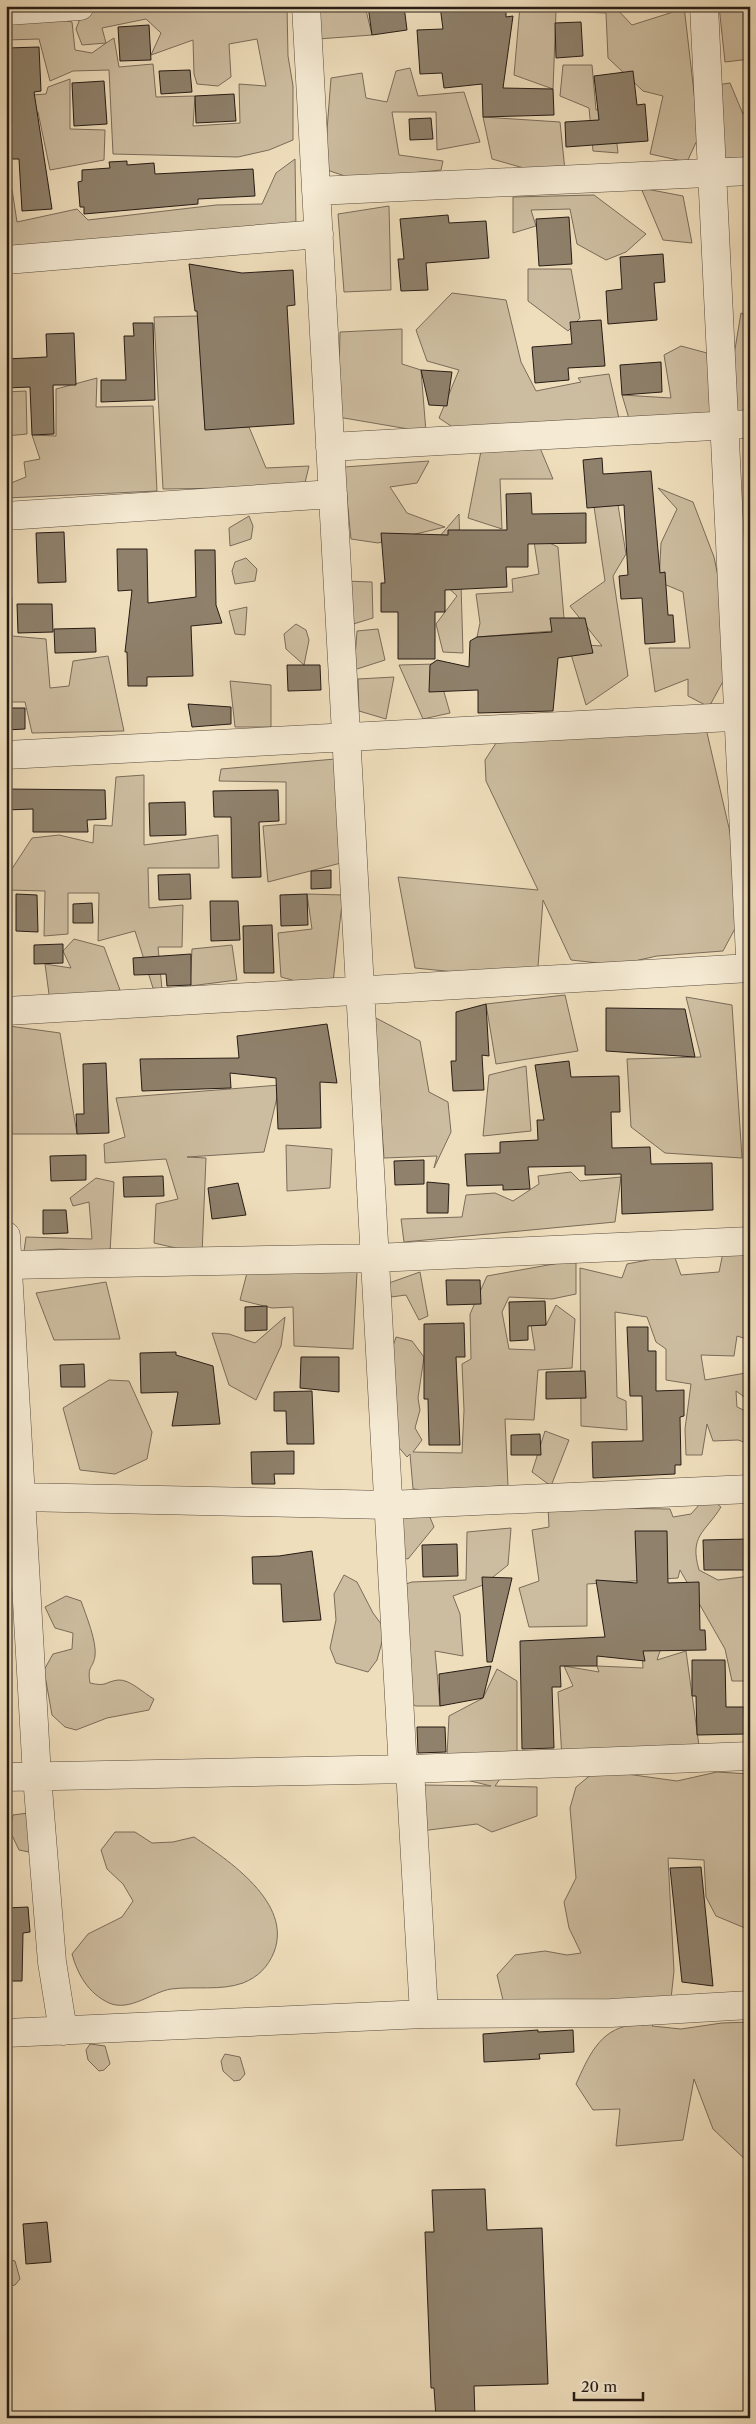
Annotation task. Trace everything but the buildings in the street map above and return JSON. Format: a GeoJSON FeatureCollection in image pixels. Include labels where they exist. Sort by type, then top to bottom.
{"type":"FeatureCollection","features":[{"type":"Feature","properties":{"kind":"street"},"geometry":{"type":"LineString","coordinates":[[6,11],[80,6]]}},
{"type":"Feature","properties":{"kind":"street"},"geometry":{"type":"LineString","coordinates":[[306,6],[388,1505],[424,2014]]}},
{"type":"Feature","properties":{"kind":"street"},"geometry":{"type":"LineString","coordinates":[[704,6],[712,173],[737,425],[750,956]]}},
{"type":"Feature","properties":{"kind":"street"},"geometry":{"type":"LineString","coordinates":[[316,191],[750,172]]}},
{"type":"Feature","properties":{"kind":"street"},"geometry":{"type":"LineString","coordinates":[[6,260],[319,234]]}},
{"type":"Feature","properties":{"kind":"street"},"geometry":{"type":"LineString","coordinates":[[330,447],[737,425]]}},
{"type":"Feature","properties":{"kind":"street"},"geometry":{"type":"LineString","coordinates":[[6,516],[333,494]]}},
{"type":"Feature","properties":{"kind":"street"},"geometry":{"type":"LineString","coordinates":[[6,755],[744,716]]}},
{"type":"Feature","properties":{"kind":"street"},"geometry":{"type":"LineString","coordinates":[[6,1011],[750,968]]}},
{"type":"Feature","properties":{"kind":"street"},"geometry":{"type":"LineString","coordinates":[[6,1236],[37,1776],[52,1962],[64,2031]]}},
{"type":"Feature","properties":{"kind":"street"},"geometry":{"type":"LineString","coordinates":[[8,1265],[375,1258],[750,1241]]}},
{"type":"Feature","properties":{"kind":"street"},"geometry":{"type":"LineString","coordinates":[[21,1497],[388,1505],[750,1489]]}},
{"type":"Feature","properties":{"kind":"street"},"geometry":{"type":"LineString","coordinates":[[6,1549],[26,1570]]}},
{"type":"Feature","properties":{"kind":"street"},"geometry":{"type":"LineString","coordinates":[[6,1777],[407,1770],[750,1756]]}},
{"type":"Feature","properties":{"kind":"street"},"geometry":{"type":"LineString","coordinates":[[6,2033],[424,2014],[612,2013],[750,2005]]}},
{"type":"Feature","properties":{"kind":"shaded area"},"geometry":{"type":"Polygon","coordinates":[[[130,6],[151,6],[159,10],[208,6],[287,6],[288,56],[293,86],[293,140],[269,150],[238,157],[113,154],[109,70],[73,71],[50,81],[39,39],[6,40],[6,16],[32,13],[72,22],[75,50],[92,53],[106,43],[82,45],[76,29],[83,11],[130,6]],[[146,19],[102,28],[106,43],[114,38],[119,67],[153,64],[156,97],[195,96],[193,126],[240,123],[239,84],[266,86],[257,39],[229,44],[231,77],[218,86],[197,84],[194,74],[193,40],[151,55],[161,33],[146,19]]]}},
{"type":"Feature","properties":{"kind":"shaded area"},"geometry":{"type":"Polygon","coordinates":[[[314,6],[365,6],[372,35],[318,39],[314,6]]]}},
{"type":"Feature","properties":{"kind":"shaded area"},"geometry":{"type":"Polygon","coordinates":[[[520,6],[614,6],[632,25],[670,13],[684,6],[699,136],[687,162],[650,154],[663,96],[643,91],[608,58],[606,13],[556,11],[553,89],[514,75],[520,6]]]}},
{"type":"Feature","properties":{"kind":"shaded area"},"geometry":{"type":"Polygon","coordinates":[[[719,6],[750,6],[750,59],[725,62],[719,6]]]}},
{"type":"Feature","properties":{"kind":"shaded area"},"geometry":{"type":"Polygon","coordinates":[[[563,65],[592,65],[596,110],[613,107],[618,153],[593,151],[589,108],[560,96],[563,65]]]}},
{"type":"Feature","properties":{"kind":"shaded area"},"geometry":{"type":"Polygon","coordinates":[[[410,68],[418,96],[464,92],[480,142],[437,150],[436,112],[392,112],[399,155],[443,161],[441,170],[354,179],[324,169],[331,78],[362,73],[366,98],[387,102],[396,71],[410,68]]]}},
{"type":"Feature","properties":{"kind":"shaded area"},"geometry":{"type":"Polygon","coordinates":[[[70,79],[70,129],[105,130],[104,160],[50,170],[38,112],[6,115],[6,97],[46,94],[48,87],[70,79]]]}},
{"type":"Feature","properties":{"kind":"shaded area"},"geometry":{"type":"Polygon","coordinates":[[[730,83],[743,114],[750,103],[750,162],[704,155],[703,87],[730,83]]]}},
{"type":"Feature","properties":{"kind":"shaded area"},"geometry":{"type":"Polygon","coordinates":[[[483,117],[560,122],[566,180],[492,159],[483,117]]]}},
{"type":"Feature","properties":{"kind":"shaded area"},"geometry":{"type":"Polygon","coordinates":[[[295,159],[296,228],[6,253],[6,188],[12,189],[17,222],[77,209],[88,220],[216,205],[262,204],[276,173],[295,159]]]}},
{"type":"Feature","properties":{"kind":"shaded area"},"geometry":{"type":"Polygon","coordinates":[[[641,188],[683,196],[692,243],[663,240],[641,188]]]}},
{"type":"Feature","properties":{"kind":"shaded area"},"geometry":{"type":"Polygon","coordinates":[[[594,195],[646,234],[626,252],[606,260],[577,244],[570,209],[531,210],[536,226],[513,233],[513,197],[594,195]]]}},
{"type":"Feature","properties":{"kind":"shaded area"},"geometry":{"type":"Polygon","coordinates":[[[389,206],[391,290],[344,292],[338,214],[389,206]]]}},
{"type":"Feature","properties":{"kind":"shaded area"},"geometry":{"type":"Polygon","coordinates":[[[528,269],[571,269],[580,318],[568,331],[528,301],[528,269]]]}},
{"type":"Feature","properties":{"kind":"shaded area"},"geometry":{"type":"Polygon","coordinates":[[[452,293],[506,300],[521,362],[536,391],[581,382],[578,378],[609,374],[620,423],[463,434],[439,418],[459,370],[427,361],[416,330],[452,293]]]}},
{"type":"Feature","properties":{"kind":"shaded area"},"geometry":{"type":"Polygon","coordinates":[[[741,313],[750,317],[750,414],[724,415],[741,313]]]}},
{"type":"Feature","properties":{"kind":"shaded area"},"geometry":{"type":"Polygon","coordinates":[[[198,316],[205,429],[249,427],[266,468],[309,466],[304,487],[163,489],[154,317],[198,316]]]}},
{"type":"Feature","properties":{"kind":"shaded area"},"geometry":{"type":"Polygon","coordinates":[[[402,329],[402,364],[421,370],[426,432],[338,417],[340,332],[402,329]]]}},
{"type":"Feature","properties":{"kind":"shaded area"},"geometry":{"type":"Polygon","coordinates":[[[681,346],[707,353],[712,415],[630,422],[622,395],[671,398],[664,355],[681,346]]]}},
{"type":"Feature","properties":{"kind":"shaded area"},"geometry":{"type":"Polygon","coordinates":[[[97,378],[96,407],[153,406],[157,491],[7,498],[6,485],[26,477],[24,462],[40,459],[32,435],[56,436],[56,389],[97,378]]]}},
{"type":"Feature","properties":{"kind":"shaded area"},"geometry":{"type":"Polygon","coordinates":[[[26,391],[27,434],[6,436],[6,392],[26,391]]]}},
{"type":"Feature","properties":{"kind":"shaded area"},"geometry":{"type":"Polygon","coordinates":[[[535,436],[553,479],[500,479],[502,529],[468,518],[481,451],[535,436]]]}},
{"type":"Feature","properties":{"kind":"shaded area"},"geometry":{"type":"Polygon","coordinates":[[[429,461],[417,483],[390,487],[407,513],[445,527],[378,543],[351,539],[344,467],[429,461]]]}},
{"type":"Feature","properties":{"kind":"shaded area"},"geometry":{"type":"Polygon","coordinates":[[[658,488],[693,502],[714,557],[726,616],[726,676],[709,707],[688,696],[688,679],[655,692],[649,648],[690,648],[683,592],[659,582],[661,543],[677,509],[658,488]]]}},
{"type":"Feature","properties":{"kind":"shaded area"},"geometry":{"type":"Polygon","coordinates":[[[593,500],[618,505],[626,554],[613,576],[628,676],[586,705],[568,644],[602,646],[570,606],[605,581],[593,500]]]}},
{"type":"Feature","properties":{"kind":"shaded area"},"geometry":{"type":"Polygon","coordinates":[[[459,514],[463,653],[443,652],[436,624],[457,596],[441,581],[439,537],[459,514]]]}},
{"type":"Feature","properties":{"kind":"shaded area"},"geometry":{"type":"Polygon","coordinates":[[[249,516],[253,526],[251,539],[230,546],[229,528],[249,516]]]}},
{"type":"Feature","properties":{"kind":"shaded area"},"geometry":{"type":"Polygon","coordinates":[[[533,535],[558,547],[565,630],[477,637],[480,623],[476,594],[513,592],[512,579],[539,574],[533,535]]]}},
{"type":"Feature","properties":{"kind":"shaded area"},"geometry":{"type":"Polygon","coordinates":[[[740,541],[750,542],[750,635],[745,633],[740,541]]]}},
{"type":"Feature","properties":{"kind":"shaded area"},"geometry":{"type":"Polygon","coordinates":[[[246,558],[257,569],[255,581],[235,584],[232,571],[235,562],[246,558]]]}},
{"type":"Feature","properties":{"kind":"shaded area"},"geometry":{"type":"Polygon","coordinates":[[[344,581],[372,582],[373,618],[350,625],[344,581]]]}},
{"type":"Feature","properties":{"kind":"shaded area"},"geometry":{"type":"Polygon","coordinates":[[[6,597],[12,597],[12,636],[46,639],[50,688],[69,686],[73,661],[108,656],[124,731],[32,733],[25,702],[6,702],[6,597]]]}},
{"type":"Feature","properties":{"kind":"shaded area"},"geometry":{"type":"Polygon","coordinates":[[[247,607],[245,635],[235,634],[229,611],[247,607]]]}},
{"type":"Feature","properties":{"kind":"shaded area"},"geometry":{"type":"Polygon","coordinates":[[[296,624],[306,630],[309,640],[304,665],[286,649],[284,634],[296,624]]]}},
{"type":"Feature","properties":{"kind":"shaded area"},"geometry":{"type":"Polygon","coordinates":[[[378,629],[385,660],[354,670],[357,631],[378,629]]]}},
{"type":"Feature","properties":{"kind":"shaded area"},"geometry":{"type":"Polygon","coordinates":[[[436,664],[450,713],[423,719],[399,665],[436,664]]]}},
{"type":"Feature","properties":{"kind":"shaded area"},"geometry":{"type":"Polygon","coordinates":[[[394,677],[386,719],[359,711],[358,679],[394,677]]]}},
{"type":"Feature","properties":{"kind":"shaded area"},"geometry":{"type":"Polygon","coordinates":[[[230,681],[271,685],[271,727],[235,727],[230,681]]]}},
{"type":"Feature","properties":{"kind":"shaded area"},"geometry":{"type":"Polygon","coordinates":[[[705,724],[747,906],[723,951],[657,956],[616,965],[571,960],[543,900],[537,980],[415,968],[398,877],[538,890],[486,781],[485,760],[500,737],[705,724]]]}},
{"type":"Feature","properties":{"kind":"shaded area"},"geometry":{"type":"Polygon","coordinates":[[[335,759],[341,863],[268,882],[263,826],[286,824],[286,782],[219,781],[221,769],[335,759]]]}},
{"type":"Feature","properties":{"kind":"shaded area"},"geometry":{"type":"Polygon","coordinates":[[[144,775],[144,845],[218,835],[219,868],[148,868],[149,908],[183,905],[182,947],[158,947],[162,989],[153,988],[135,931],[98,941],[99,893],[68,893],[68,934],[44,936],[45,891],[6,890],[6,878],[32,838],[59,835],[93,843],[94,825],[112,826],[116,777],[144,775]]]}},
{"type":"Feature","properties":{"kind":"shaded area"},"geometry":{"type":"Polygon","coordinates":[[[307,894],[343,895],[332,991],[281,977],[278,933],[312,929],[307,894]]]}},
{"type":"Feature","properties":{"kind":"shaded area"},"geometry":{"type":"Polygon","coordinates":[[[74,939],[104,947],[120,990],[50,1002],[45,964],[71,968],[63,951],[74,939]]]}},
{"type":"Feature","properties":{"kind":"shaded area"},"geometry":{"type":"Polygon","coordinates":[[[232,945],[237,980],[190,986],[192,949],[232,945]]]}},
{"type":"Feature","properties":{"kind":"shaded area"},"geometry":{"type":"Polygon","coordinates":[[[565,995],[578,1051],[496,1064],[486,1004],[565,995]]]}},
{"type":"Feature","properties":{"kind":"shaded area"},"geometry":{"type":"Polygon","coordinates":[[[686,997],[732,1005],[742,1158],[665,1153],[631,1127],[627,1059],[701,1057],[686,997]]]}},
{"type":"Feature","properties":{"kind":"shaded area"},"geometry":{"type":"Polygon","coordinates":[[[374,1017],[420,1041],[429,1092],[448,1102],[451,1132],[434,1168],[437,1156],[384,1158],[374,1017]]]}},
{"type":"Feature","properties":{"kind":"shaded area"},"geometry":{"type":"Polygon","coordinates":[[[9,1026],[60,1033],[77,1134],[12,1134],[9,1026]]]}},
{"type":"Feature","properties":{"kind":"shaded area"},"geometry":{"type":"Polygon","coordinates":[[[526,1066],[531,1131],[483,1136],[489,1075],[526,1066]]]}},
{"type":"Feature","properties":{"kind":"shaded area"},"geometry":{"type":"Polygon","coordinates":[[[280,1085],[264,1152],[187,1157],[206,1158],[202,1254],[154,1243],[156,1204],[178,1199],[166,1159],[105,1163],[104,1144],[125,1137],[116,1098],[280,1085]]]}},
{"type":"Feature","properties":{"kind":"shaded area"},"geometry":{"type":"Polygon","coordinates":[[[286,1145],[332,1149],[330,1188],[287,1191],[286,1145]]]}},
{"type":"Feature","properties":{"kind":"shaded area"},"geometry":{"type":"Polygon","coordinates":[[[571,1172],[580,1181],[621,1177],[615,1222],[404,1242],[401,1219],[462,1217],[466,1195],[495,1193],[513,1201],[539,1184],[538,1176],[571,1172]]]}},
{"type":"Feature","properties":{"kind":"shaded area"},"geometry":{"type":"Polygon","coordinates":[[[96,1178],[114,1182],[110,1252],[60,1249],[24,1251],[26,1237],[92,1239],[89,1202],[73,1206],[70,1198],[96,1178]]]}},
{"type":"Feature","properties":{"kind":"shaded area"},"geometry":{"type":"Polygon","coordinates":[[[724,1248],[748,1251],[745,1270],[750,1275],[750,1340],[737,1336],[734,1356],[701,1355],[705,1380],[746,1373],[750,1401],[736,1391],[737,1407],[750,1413],[750,1444],[738,1440],[713,1441],[707,1424],[702,1455],[686,1455],[685,1429],[691,1384],[666,1380],[666,1349],[656,1342],[647,1317],[615,1312],[617,1397],[626,1401],[627,1430],[581,1426],[580,1268],[622,1278],[627,1264],[674,1255],[681,1275],[719,1272],[724,1248]]]}},
{"type":"Feature","properties":{"kind":"shaded area"},"geometry":{"type":"Polygon","coordinates":[[[576,1260],[576,1294],[552,1299],[509,1297],[502,1312],[509,1349],[535,1350],[531,1325],[546,1325],[556,1305],[575,1319],[572,1368],[538,1370],[534,1420],[505,1419],[508,1486],[436,1490],[413,1489],[410,1454],[407,1457],[395,1443],[396,1393],[390,1356],[396,1337],[412,1341],[424,1357],[418,1398],[420,1410],[415,1428],[422,1440],[413,1452],[462,1453],[464,1410],[462,1364],[471,1359],[470,1314],[487,1276],[576,1260]]]}},
{"type":"Feature","properties":{"kind":"shaded area"},"geometry":{"type":"Polygon","coordinates":[[[248,1269],[357,1272],[353,1349],[294,1346],[293,1307],[272,1308],[240,1300],[248,1269]]]}},
{"type":"Feature","properties":{"kind":"shaded area"},"geometry":{"type":"Polygon","coordinates":[[[420,1272],[428,1316],[419,1320],[406,1295],[391,1297],[389,1283],[420,1272]]]}},
{"type":"Feature","properties":{"kind":"shaded area"},"geometry":{"type":"Polygon","coordinates":[[[106,1282],[120,1339],[54,1340],[36,1293],[106,1282]]]}},
{"type":"Feature","properties":{"kind":"shaded area"},"geometry":{"type":"Polygon","coordinates":[[[285,1317],[281,1346],[256,1400],[229,1385],[212,1333],[229,1334],[255,1343],[285,1317]]]}},
{"type":"Feature","properties":{"kind":"shaded area"},"geometry":{"type":"Polygon","coordinates":[[[109,1380],[129,1381],[152,1432],[147,1459],[115,1474],[80,1470],[63,1408],[109,1380]]]}},
{"type":"Feature","properties":{"kind":"shaded area"},"geometry":{"type":"Polygon","coordinates":[[[545,1431],[569,1440],[551,1486],[532,1472],[545,1431]]]}},
{"type":"Feature","properties":{"kind":"shaded area"},"geometry":{"type":"Polygon","coordinates":[[[707,1496],[721,1507],[700,1535],[697,1542],[696,1558],[699,1570],[718,1580],[750,1576],[750,1681],[732,1681],[725,1649],[680,1570],[678,1578],[587,1584],[587,1626],[529,1627],[519,1588],[539,1581],[532,1530],[549,1527],[548,1507],[670,1509],[673,1517],[691,1514],[707,1496]]]}},
{"type":"Feature","properties":{"kind":"shaded area"},"geometry":{"type":"Polygon","coordinates":[[[388,1505],[427,1510],[434,1527],[408,1559],[388,1554],[388,1505]]]}},
{"type":"Feature","properties":{"kind":"shaded area"},"geometry":{"type":"Polygon","coordinates":[[[511,1528],[508,1565],[483,1585],[453,1596],[460,1614],[463,1656],[435,1651],[440,1706],[415,1706],[389,1673],[385,1631],[377,1660],[368,1672],[336,1663],[330,1648],[336,1620],[334,1594],[344,1575],[357,1582],[373,1613],[385,1629],[381,1592],[412,1582],[466,1580],[467,1532],[511,1528]]]}},
{"type":"Feature","properties":{"kind":"shaded area"},"geometry":{"type":"Polygon","coordinates":[[[66,1596],[81,1601],[93,1636],[95,1656],[90,1670],[90,1683],[103,1684],[123,1680],[154,1699],[149,1710],[107,1718],[76,1730],[65,1727],[52,1715],[44,1670],[53,1654],[72,1649],[73,1633],[55,1628],[45,1607],[66,1596]]]}},
{"type":"Feature","properties":{"kind":"shaded area"},"geometry":{"type":"Polygon","coordinates":[[[641,1634],[664,1639],[657,1660],[686,1651],[699,1746],[562,1758],[558,1692],[573,1686],[564,1666],[599,1672],[597,1666],[643,1668],[641,1634]]]}},
{"type":"Feature","properties":{"kind":"shaded area"},"geometry":{"type":"Polygon","coordinates":[[[497,1669],[517,1681],[517,1755],[495,1786],[537,1787],[537,1816],[492,1832],[477,1824],[421,1831],[423,1785],[491,1786],[446,1775],[449,1716],[483,1698],[497,1669]]]}},
{"type":"Feature","properties":{"kind":"shaded area"},"geometry":{"type":"Polygon","coordinates":[[[612,1772],[677,1781],[717,1772],[750,1774],[750,1919],[745,1928],[716,1916],[706,1897],[704,1860],[668,1858],[674,1971],[670,2008],[652,2026],[681,2029],[722,2023],[750,2022],[750,2164],[713,2129],[694,2079],[683,2140],[616,2146],[620,2109],[593,2110],[576,2084],[596,2046],[611,2032],[634,2025],[644,2025],[503,2000],[497,1975],[515,1955],[545,1951],[567,1955],[581,1953],[569,1928],[564,1902],[576,1878],[570,1808],[576,1787],[593,1773],[612,1772]]]}},
{"type":"Feature","properties":{"kind":"shaded area"},"geometry":{"type":"Polygon","coordinates":[[[28,1813],[35,1845],[29,1852],[19,1850],[10,1831],[13,1815],[28,1813]]]}},
{"type":"Feature","properties":{"kind":"shaded area"},"geometry":{"type":"Polygon","coordinates":[[[115,1832],[135,1832],[152,1843],[173,1842],[194,1837],[224,1858],[254,1885],[266,1900],[274,1917],[277,1934],[274,1952],[262,1971],[248,1981],[235,1985],[217,1988],[171,1989],[125,2005],[109,2003],[95,1994],[85,1983],[77,1969],[72,1954],[88,1934],[122,1917],[133,1901],[123,1884],[107,1869],[101,1850],[115,1832]]]}},
{"type":"Feature","properties":{"kind":"shaded area"},"geometry":{"type":"Polygon","coordinates":[[[90,2044],[105,2046],[110,2064],[104,2070],[99,2071],[88,2060],[86,2050],[90,2044]]]}},
{"type":"Feature","properties":{"kind":"shaded area"},"geometry":{"type":"Polygon","coordinates":[[[225,2054],[240,2057],[245,2074],[240,2080],[234,2081],[223,2071],[221,2061],[225,2054]]]}},
{"type":"Feature","properties":{"kind":"shaded area"},"geometry":{"type":"Polygon","coordinates":[[[6,2259],[15,2261],[20,2279],[15,2285],[10,2286],[6,2284],[6,2259]]]}}]}
